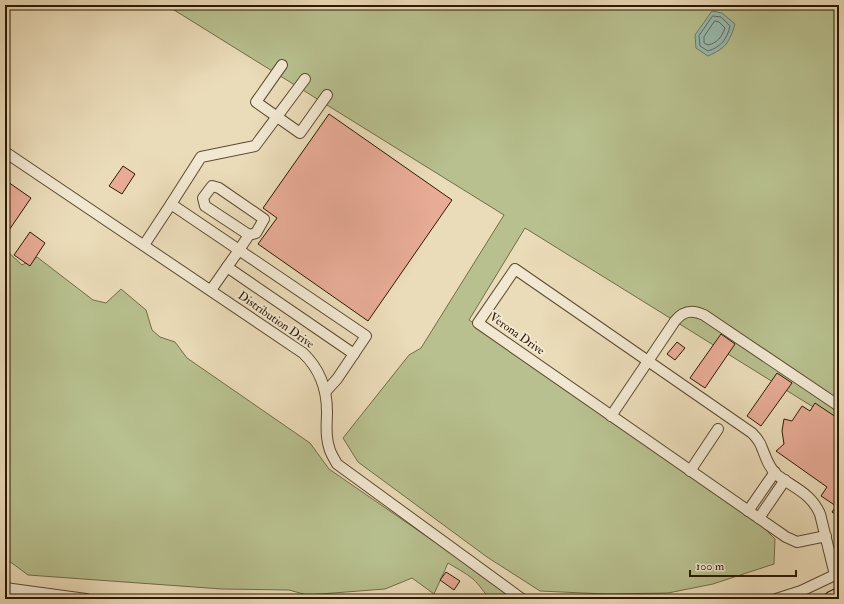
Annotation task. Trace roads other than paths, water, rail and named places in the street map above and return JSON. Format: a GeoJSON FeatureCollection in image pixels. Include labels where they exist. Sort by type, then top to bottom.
{"type":"FeatureCollection","features":[{"type":"Feature","properties":{"kind":"highway"},"geometry":{"type":"LineString","coordinates":[[831,599],[839,595]]}},
{"type":"Feature","properties":{"kind":"street"},"geometry":{"type":"LineString","coordinates":[[282,65],[256,102],[300,133],[327,95]]}},
{"type":"Feature","properties":{"kind":"street"},"geometry":{"type":"LineString","coordinates":[[144,245],[201,157],[255,146],[305,79]]}},
{"type":"Feature","properties":{"kind":"street","name":"Distribution Drive"},"geometry":{"type":"LineString","coordinates":[[5,152],[303,353],[317,368],[326,391],[326,435],[329,447],[337,464],[522,599]]}},
{"type":"Feature","properties":{"kind":"street"},"geometry":{"type":"LineString","coordinates":[[211,290],[249,235],[256,233],[264,219],[219,188],[212,186],[203,198],[205,206],[249,235]]}},
{"type":"Feature","properties":{"kind":"street"},"geometry":{"type":"LineString","coordinates":[[171,204],[366,336],[337,379],[326,391]]}},
{"type":"Feature","properties":{"kind":"street"},"geometry":{"type":"LineString","coordinates":[[227,267],[354,354]]}},
{"type":"Feature","properties":{"kind":"street","name":"Verona Drive"},"geometry":{"type":"LineString","coordinates":[[826,536],[797,542],[786,537],[478,323],[515,269],[752,433],[757,439],[768,462],[775,472],[806,494],[817,506],[820,514],[837,574]]}},
{"type":"Feature","properties":{"kind":"street"},"geometry":{"type":"LineString","coordinates":[[611,416],[678,318],[684,313],[692,311],[709,318],[839,406]]}},
{"type":"Feature","properties":{"kind":"street"},"geometry":{"type":"LineString","coordinates":[[690,471],[718,429]]}},
{"type":"Feature","properties":{"kind":"street"},"geometry":{"type":"LineString","coordinates":[[748,511],[775,472]]}},
{"type":"Feature","properties":{"kind":"street"},"geometry":{"type":"LineString","coordinates":[[758,518],[785,480]]}},
{"type":"Feature","properties":{"kind":"street"},"geometry":{"type":"LineString","coordinates":[[776,599],[837,574]]}},
{"type":"Feature","properties":{"kind":"street"},"geometry":{"type":"LineString","coordinates":[[5,588],[86,599]]}},
{"type":"Feature","properties":{"kind":"water"},"geometry":{"type":"Polygon","coordinates":[[[712,11],[722,13],[735,24],[731,36],[726,44],[708,56],[696,48],[695,35],[712,11]]]}}]}
